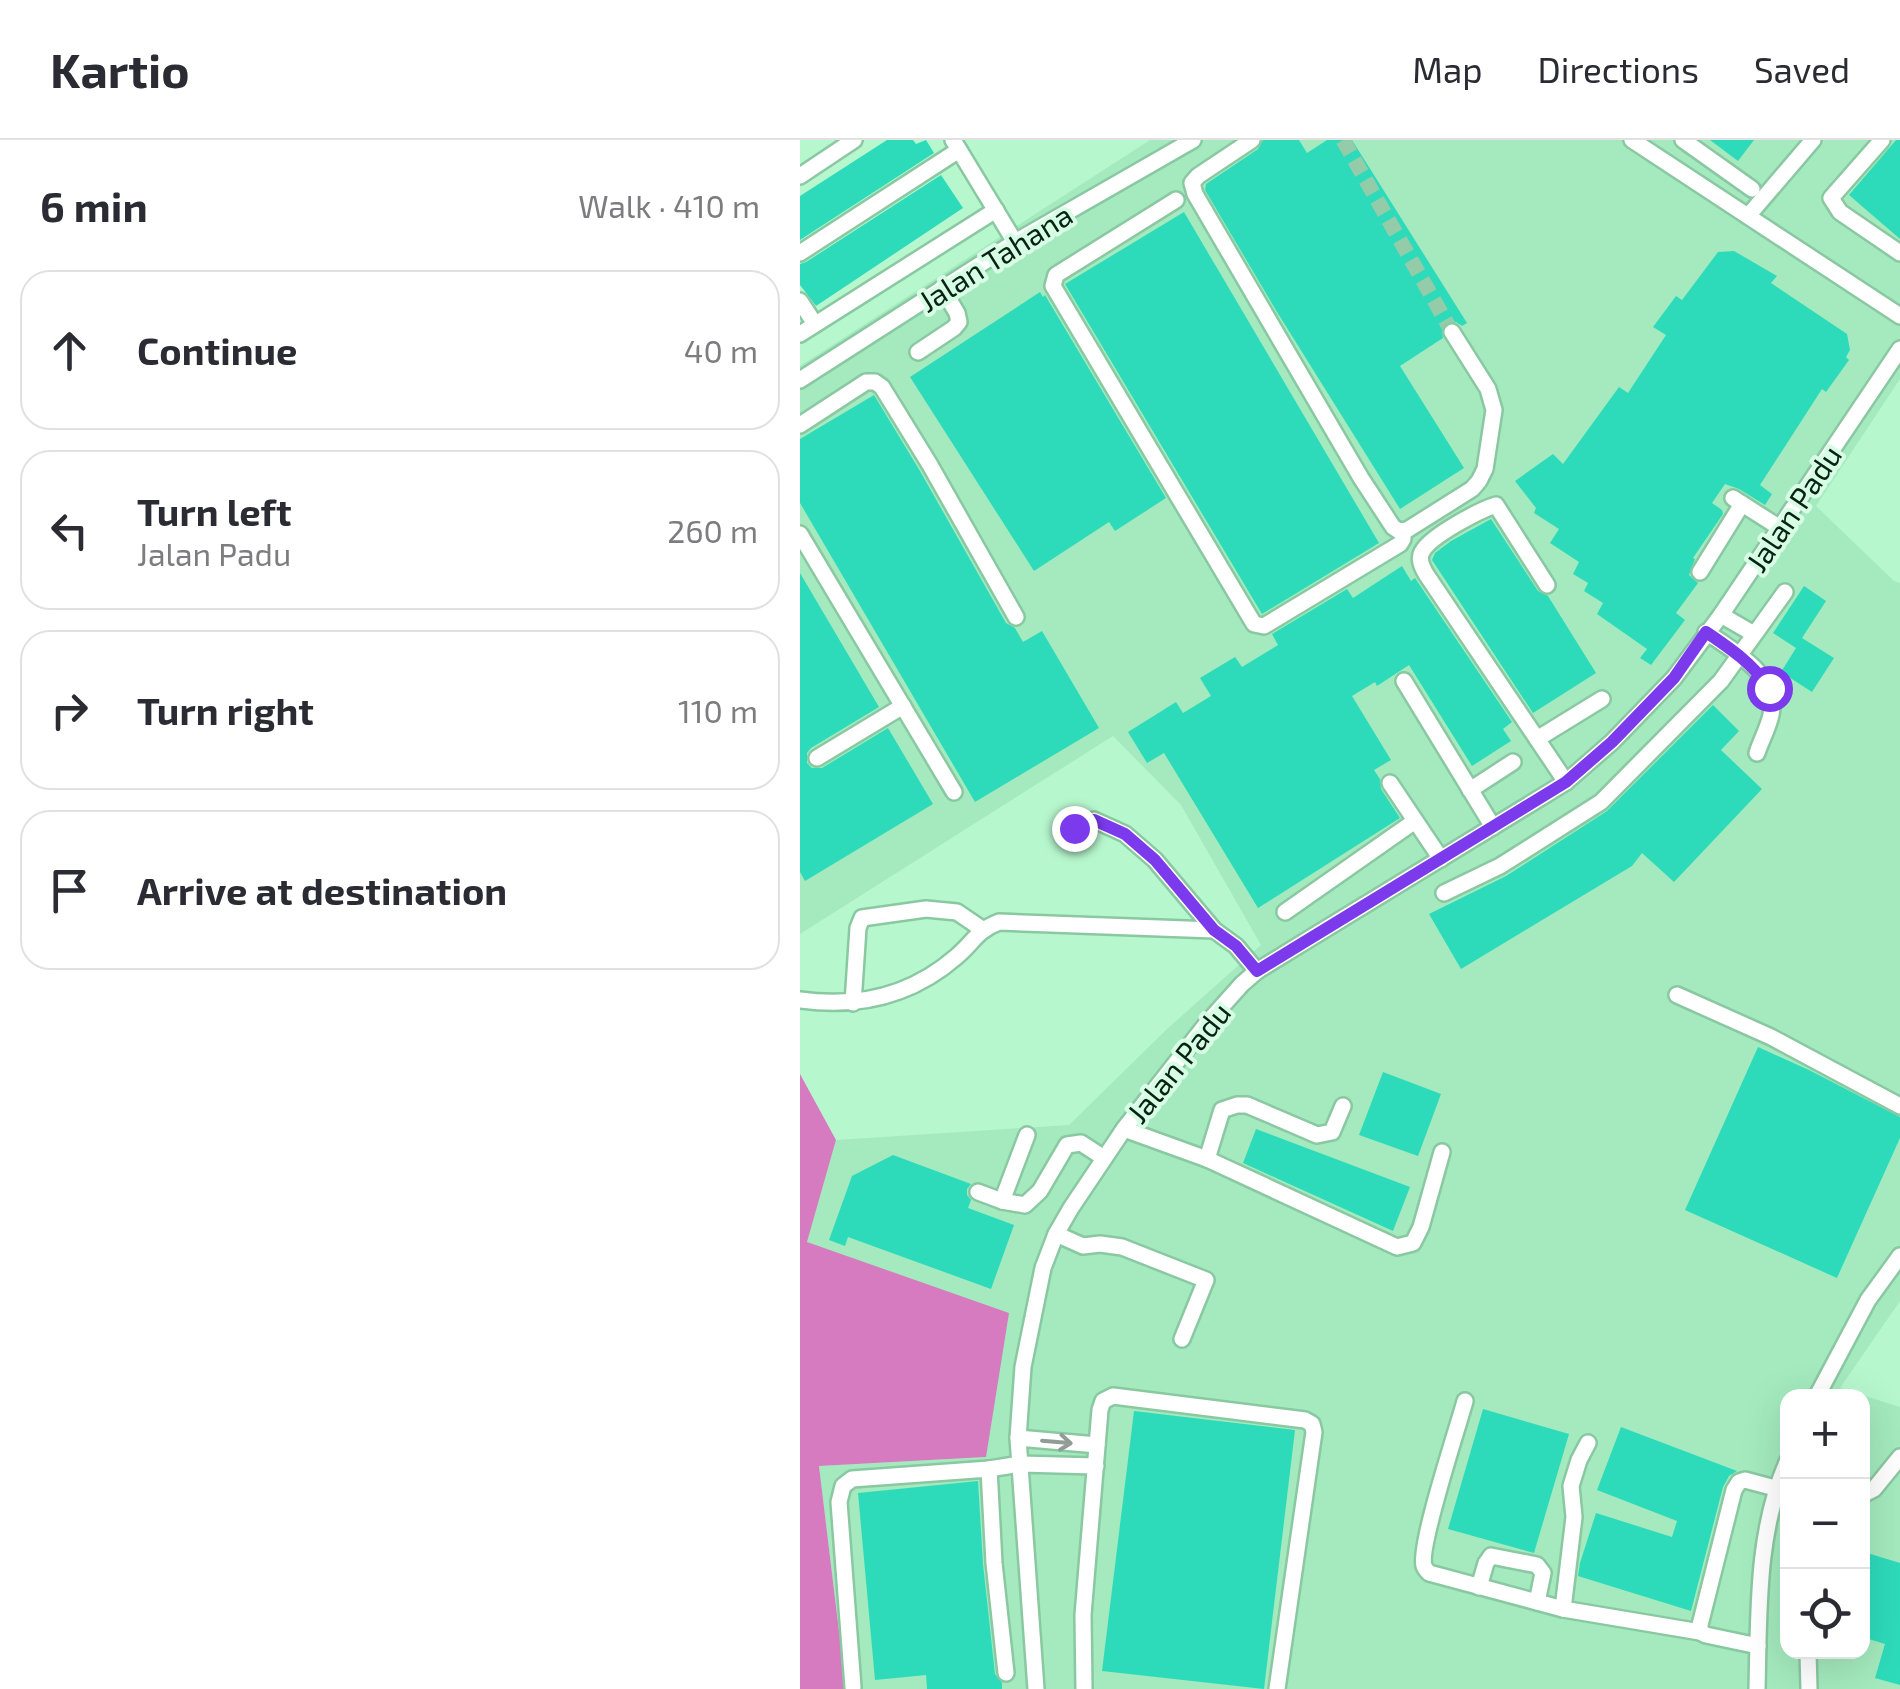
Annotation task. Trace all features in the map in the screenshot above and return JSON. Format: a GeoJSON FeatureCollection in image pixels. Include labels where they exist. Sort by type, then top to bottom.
{"type":"FeatureCollection","features":[{"type":"Feature","properties":{"kind":"street"},"geometry":{"type":"LineString","coordinates":[[800,176],[854,140]]}},
{"type":"Feature","properties":{"kind":"street","name":"Jalan Tahana"},"geometry":{"type":"LineString","coordinates":[[800,380],[1015,242],[1193,140]]}},
{"type":"Feature","properties":{"kind":"street"},"geometry":{"type":"LineString","coordinates":[[1252,140],[1198,176],[1192,183],[1195,194],[1361,478],[1392,526],[1403,531]]}},
{"type":"Feature","properties":{"kind":"street"},"geometry":{"type":"LineString","coordinates":[[1632,140],[1900,316]]}},
{"type":"Feature","properties":{"kind":"street"},"geometry":{"type":"LineString","coordinates":[[1683,140],[1752,189]]}},
{"type":"Feature","properties":{"kind":"street"},"geometry":{"type":"LineString","coordinates":[[1748,216],[1813,140]]}},
{"type":"Feature","properties":{"kind":"street"},"geometry":{"type":"LineString","coordinates":[[1882,140],[1831,198],[1840,212],[1900,253]]}},
{"type":"Feature","properties":{"kind":"street"},"geometry":{"type":"LineString","coordinates":[[800,253],[956,145],[1015,242]]}},
{"type":"Feature","properties":{"kind":"street"},"geometry":{"type":"LineString","coordinates":[[1176,200],[1056,275],[1053,286],[1254,624],[1264,626],[1400,544],[1403,531]]}},
{"type":"Feature","properties":{"kind":"street"},"geometry":{"type":"LineString","coordinates":[[800,334],[996,210]]}},
{"type":"Feature","properties":{"kind":"street"},"geometry":{"type":"LineString","coordinates":[[918,352],[959,322],[942,288]]}},
{"type":"Feature","properties":{"kind":"street"},"geometry":{"type":"LineString","coordinates":[[800,301],[815,324]]}},
{"type":"Feature","properties":{"kind":"street"},"geometry":{"type":"LineString","coordinates":[[1403,531],[1472,489],[1486,469],[1494,410],[1488,389],[1452,332]]}},
{"type":"Feature","properties":{"kind":"street","name":"Jalan Padu"},"geometry":{"type":"LineString","coordinates":[[1036,1689],[1018,1438],[1023,1367],[1044,1268],[1070,1208],[1124,1129],[1242,984],[1257,971],[1566,782],[1612,742],[1674,678],[1721,615],[1900,349]]}},
{"type":"Feature","properties":{"kind":"street"},"geometry":{"type":"LineString","coordinates":[[800,425],[866,382],[882,387],[1016,618]]}},
{"type":"Feature","properties":{"kind":"street"},"geometry":{"type":"LineString","coordinates":[[1700,572],[1737,501],[1780,528]]}},
{"type":"Feature","properties":{"kind":"street"},"geometry":{"type":"LineString","coordinates":[[1547,584],[1496,505],[1435,538],[1421,552],[1420,563],[1426,574],[1566,782]]}},
{"type":"Feature","properties":{"kind":"street"},"geometry":{"type":"LineString","coordinates":[[800,534],[954,792]]}},
{"type":"Feature","properties":{"kind":"street"},"geometry":{"type":"LineString","coordinates":[[1444,893],[1500,866],[1601,802],[1720,681],[1785,592]]}},
{"type":"Feature","properties":{"kind":"street"},"geometry":{"type":"LineString","coordinates":[[1721,615],[1754,634]]}},
{"type":"Feature","properties":{"kind":"street"},"geometry":{"type":"LineString","coordinates":[[1706,632],[1740,655],[1769,688],[1772,712],[1756,753]]}},
{"type":"Feature","properties":{"kind":"street"},"geometry":{"type":"LineString","coordinates":[[1404,681],[1493,827]]}},
{"type":"Feature","properties":{"kind":"street"},"geometry":{"type":"LineString","coordinates":[[1537,739],[1602,699]]}},
{"type":"Feature","properties":{"kind":"street"},"geometry":{"type":"LineString","coordinates":[[817,758],[903,706]]}},
{"type":"Feature","properties":{"kind":"street"},"geometry":{"type":"LineString","coordinates":[[1470,790],[1513,762]]}},
{"type":"Feature","properties":{"kind":"street"},"geometry":{"type":"LineString","coordinates":[[1390,783],[1441,859]]}},
{"type":"Feature","properties":{"kind":"street"},"geometry":{"type":"LineString","coordinates":[[1074,828],[1094,820],[1125,834],[1155,860],[1214,930],[1236,946],[1257,971]]}},
{"type":"Feature","properties":{"kind":"street"},"geometry":{"type":"LineString","coordinates":[[1284,912],[1415,821]]}},
{"type":"Feature","properties":{"kind":"street"},"geometry":{"type":"LineString","coordinates":[[853,1003],[862,918],[926,909],[957,912],[982,929]]}},
{"type":"Feature","properties":{"kind":"street"},"geometry":{"type":"LineString","coordinates":[[800,1000],[853,1003],[890,996],[956,957],[982,929],[999,922],[1214,930]]}},
{"type":"Feature","properties":{"kind":"street"},"geometry":{"type":"LineString","coordinates":[[1677,995],[1771,1038],[1900,1106]]}},
{"type":"Feature","properties":{"kind":"street"},"geometry":{"type":"LineString","coordinates":[[1207,1158],[1222,1110],[1247,1105],[1317,1136],[1332,1132],[1343,1106]]}},
{"type":"Feature","properties":{"kind":"street"},"geometry":{"type":"LineString","coordinates":[[1124,1129],[1207,1158],[1397,1247],[1413,1243],[1442,1152]]}},
{"type":"Feature","properties":{"kind":"street"},"geometry":{"type":"LineString","coordinates":[[1002,1202],[1027,1136]]}},
{"type":"Feature","properties":{"kind":"street"},"geometry":{"type":"LineString","coordinates":[[978,1192],[1002,1202],[1025,1205],[1040,1192],[1067,1145],[1081,1144],[1104,1158]]}},
{"type":"Feature","properties":{"kind":"street"},"geometry":{"type":"LineString","coordinates":[[1056,1234],[1083,1246],[1122,1247],[1206,1280],[1182,1339]]}},
{"type":"Feature","properties":{"kind":"street"},"geometry":{"type":"LineString","coordinates":[[1821,1389],[1868,1300],[1900,1256]]}},
{"type":"Feature","properties":{"kind":"street"},"geometry":{"type":"LineString","coordinates":[[1084,1689],[1083,1615],[1097,1445],[1101,1404],[1109,1396],[1305,1420],[1312,1424],[1314,1432],[1277,1689]]}},
{"type":"Feature","properties":{"kind":"street"},"geometry":{"type":"LineString","coordinates":[[1465,1401],[1432,1515],[1424,1553],[1428,1573],[1562,1609],[1758,1646]]}},
{"type":"Feature","properties":{"kind":"street"},"geometry":{"type":"LineString","coordinates":[[1018,1438],[1097,1445]]}},
{"type":"Feature","properties":{"kind":"street"},"geometry":{"type":"LineString","coordinates":[[1562,1609],[1574,1517],[1571,1486],[1588,1443]]}},
{"type":"Feature","properties":{"kind":"street"},"geometry":{"type":"LineString","coordinates":[[1870,1491],[1900,1457]]}},
{"type":"Feature","properties":{"kind":"street"},"geometry":{"type":"LineString","coordinates":[[853,1686],[839,1502],[843,1486],[852,1478],[1020,1464],[1096,1466]]}},
{"type":"Feature","properties":{"kind":"street"},"geometry":{"type":"LineString","coordinates":[[989,1468],[1006,1673]]}},
{"type":"Feature","properties":{"kind":"street"},"geometry":{"type":"LineString","coordinates":[[1757,1689],[1766,1528],[1780,1477]]}},
{"type":"Feature","properties":{"kind":"street"},"geometry":{"type":"LineString","coordinates":[[1700,1632],[1738,1482],[1745,1480],[1775,1488]]}},
{"type":"Feature","properties":{"kind":"street"},"geometry":{"type":"LineString","coordinates":[[1479,1586],[1491,1556],[1537,1565],[1543,1573],[1537,1602]]}},
{"type":"Feature","properties":{"kind":"street"},"geometry":{"type":"LineString","coordinates":[[994,1564],[1026,1563]]}},
{"type":"Feature","properties":{"kind":"street"},"geometry":{"type":"LineString","coordinates":[[1808,1659],[1808,1689]]}},
{"type":"Feature","properties":{"kind":"shaded area"},"geometry":{"type":"Polygon","coordinates":[[[1150,140],[1900,140],[1900,379],[1816,506],[1900,583],[1900,1301],[1840,1388],[1843,1389],[1780,1389],[1780,1659],[1870,1659],[1870,1398],[1900,1407],[1900,1689],[846,1689],[819,1466],[986,1457],[807,1242],[836,1140],[1069,1125],[1261,945],[1181,805],[1113,736],[800,934],[800,366],[1150,140]]]}},
{"type":"Feature","properties":{"kind":"shaded area"},"geometry":{"type":"Polygon","coordinates":[[[800,1074],[836,1140],[807,1242],[1009,1313],[986,1457],[819,1466],[846,1689],[800,1689],[800,1074]]]}},
{"type":"Feature","properties":{"kind":"building"},"geometry":{"type":"Polygon","coordinates":[[[887,140],[913,140],[916,144],[926,140],[934,153],[800,240],[800,196],[887,140]]]}},
{"type":"Feature","properties":{"kind":"building"},"geometry":{"type":"Polygon","coordinates":[[[1263,140],[1299,140],[1307,153],[1327,140],[1352,140],[1467,323],[1462,326],[1447,322],[1442,328],[1443,338],[1400,366],[1464,468],[1400,509],[1205,190],[1206,184],[1258,149],[1263,140]]]}},
{"type":"Feature","properties":{"kind":"building"},"geometry":{"type":"Polygon","coordinates":[[[1710,140],[1754,140],[1738,161],[1710,140]]]}},
{"type":"Feature","properties":{"kind":"building"},"geometry":{"type":"Polygon","coordinates":[[[1900,140],[1900,239],[1849,195],[1900,140]]]}},
{"type":"Feature","properties":{"kind":"building"},"geometry":{"type":"Polygon","coordinates":[[[941,175],[963,208],[816,306],[800,285],[800,264],[941,175]]]}},
{"type":"Feature","properties":{"kind":"building"},"geometry":{"type":"Polygon","coordinates":[[[1184,212],[1379,543],[1262,614],[1065,284],[1184,212]]]}},
{"type":"Feature","properties":{"kind":"building"},"geometry":{"type":"Polygon","coordinates":[[[1734,251],[1777,276],[1771,283],[1847,334],[1849,360],[1826,392],[1822,389],[1760,485],[1772,494],[1765,505],[1725,484],[1712,503],[1723,514],[1693,558],[1689,575],[1698,583],[1676,613],[1685,620],[1651,665],[1640,658],[1647,649],[1597,614],[1603,603],[1584,591],[1588,583],[1573,574],[1579,562],[1550,543],[1559,529],[1534,513],[1536,508],[1515,481],[1553,454],[1563,464],[1619,387],[1628,393],[1666,335],[1653,327],[1676,296],[1682,300],[1718,252],[1734,251]]]}},
{"type":"Feature","properties":{"kind":"building"},"geometry":{"type":"Polygon","coordinates":[[[1040,292],[1166,498],[1115,531],[1109,522],[1034,571],[910,377],[1040,292]]]}},
{"type":"Feature","properties":{"kind":"building"},"geometry":{"type":"Polygon","coordinates":[[[874,395],[1006,623],[1015,628],[1023,642],[1042,631],[1099,728],[975,802],[800,503],[800,439],[874,395]]]}},
{"type":"Feature","properties":{"kind":"building"},"geometry":{"type":"Polygon","coordinates":[[[1491,519],[1538,591],[1548,596],[1596,673],[1533,713],[1432,560],[1451,541],[1491,519]]]}},
{"type":"Feature","properties":{"kind":"building"},"geometry":{"type":"Polygon","coordinates":[[[1402,566],[1411,581],[1415,578],[1512,722],[1503,729],[1511,741],[1472,766],[1409,665],[1377,686],[1375,682],[1352,696],[1391,760],[1374,770],[1400,818],[1258,908],[1164,753],[1147,763],[1128,732],[1176,702],[1183,713],[1211,696],[1200,678],[1235,657],[1242,667],[1278,645],[1272,634],[1347,589],[1353,598],[1402,566]]]}},
{"type":"Feature","properties":{"kind":"building"},"geometry":{"type":"Polygon","coordinates":[[[800,573],[879,707],[811,748],[807,763],[812,768],[822,768],[888,728],[933,804],[805,881],[800,872],[800,573]]]}},
{"type":"Feature","properties":{"kind":"building"},"geometry":{"type":"Polygon","coordinates":[[[1804,586],[1826,601],[1802,638],[1834,658],[1812,692],[1781,672],[1796,648],[1773,633],[1804,586]]]}},
{"type":"Feature","properties":{"kind":"building"},"geometry":{"type":"Polygon","coordinates":[[[1713,705],[1739,731],[1721,750],[1762,789],[1674,882],[1642,853],[1632,866],[1461,969],[1429,914],[1506,876],[1607,811],[1713,705]]]}},
{"type":"Feature","properties":{"kind":"building"},"geometry":{"type":"Polygon","coordinates":[[[1758,1047],[1900,1117],[1900,1138],[1837,1278],[1685,1210],[1758,1047]]]}},
{"type":"Feature","properties":{"kind":"building"},"geometry":{"type":"Polygon","coordinates":[[[1383,1072],[1441,1094],[1418,1156],[1359,1135],[1383,1072]]]}},
{"type":"Feature","properties":{"kind":"building"},"geometry":{"type":"Polygon","coordinates":[[[1256,1129],[1410,1187],[1393,1231],[1243,1163],[1256,1129]]]}},
{"type":"Feature","properties":{"kind":"building"},"geometry":{"type":"Polygon","coordinates":[[[893,1155],[971,1184],[967,1189],[971,1200],[968,1208],[1014,1225],[991,1289],[848,1237],[845,1246],[829,1240],[852,1176],[893,1155]]]}},
{"type":"Feature","properties":{"kind":"building"},"geometry":{"type":"Polygon","coordinates":[[[1483,1409],[1569,1434],[1534,1553],[1448,1529],[1483,1409]]]}},
{"type":"Feature","properties":{"kind":"building"},"geometry":{"type":"Polygon","coordinates":[[[1134,1411],[1295,1430],[1264,1689],[1102,1671],[1134,1411]]]}},
{"type":"Feature","properties":{"kind":"building"},"geometry":{"type":"Polygon","coordinates":[[[1621,1427],[1737,1471],[1723,1487],[1691,1611],[1578,1576],[1596,1513],[1672,1537],[1677,1521],[1597,1490],[1621,1427]]]}},
{"type":"Feature","properties":{"kind":"building"},"geometry":{"type":"Polygon","coordinates":[[[978,1481],[995,1674],[1002,1689],[927,1689],[926,1675],[875,1680],[858,1493],[978,1481]]]}},
{"type":"Feature","properties":{"kind":"building"},"geometry":{"type":"Polygon","coordinates":[[[1870,1554],[1900,1563],[1900,1685],[1875,1678],[1885,1644],[1870,1639],[1870,1554]]]}},
{"type":"Feature","properties":{"kind":"tunnel"},"geometry":{"type":"LineString","coordinates":[[1343,140],[1452,332]]}},
{"type":"Feature","properties":{"kind":"route"},"geometry":{"type":"LineString","coordinates":[[1074,828],[1094,820],[1125,834],[1155,860],[1214,930],[1236,946],[1257,971],[1566,782],[1612,742],[1674,678],[1706,632],[1740,655],[1769,688]]}}]}
